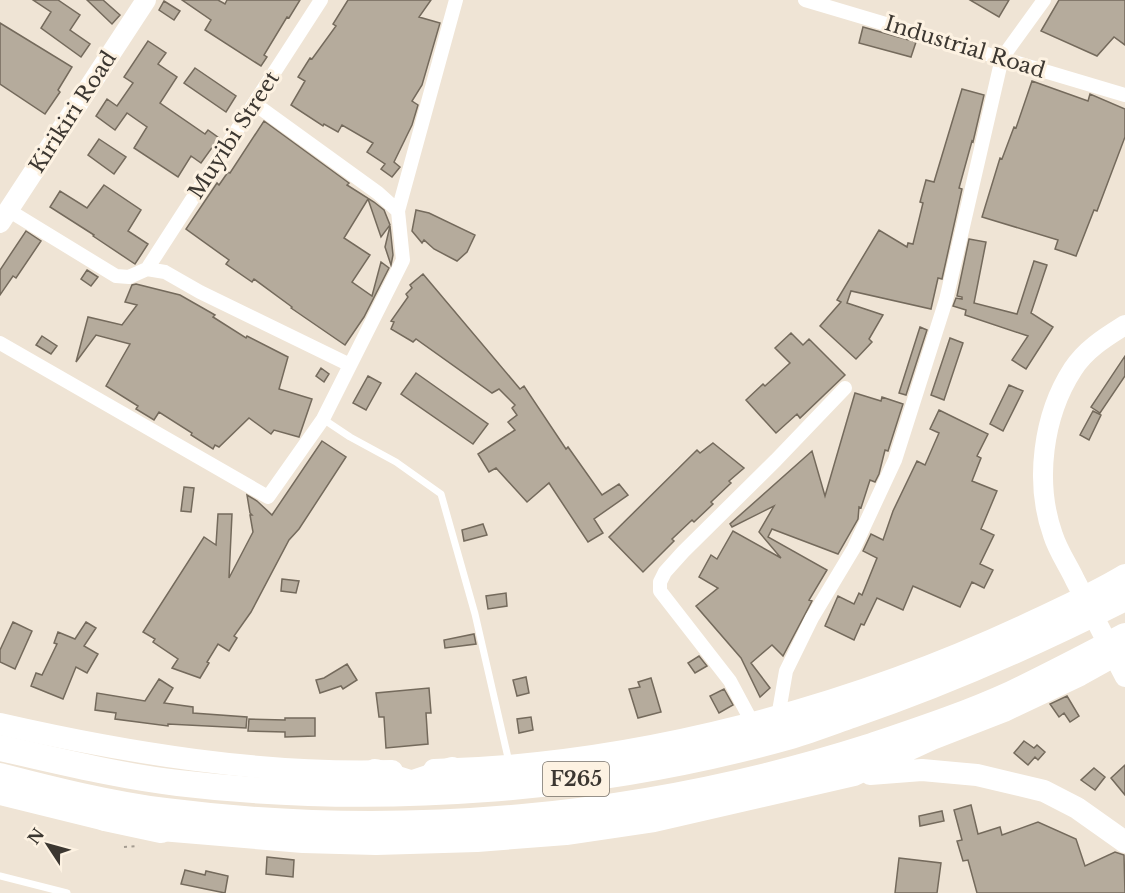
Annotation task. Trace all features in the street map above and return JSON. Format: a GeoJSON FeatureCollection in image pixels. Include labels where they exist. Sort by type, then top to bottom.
{"type":"FeatureCollection","features":[{"type":"Feature","properties":{"kind":"highway","name":"F265"},"geometry":{"type":"LineString","coordinates":[[0,748],[87,768],[177,783],[370,783],[449,780],[556,782],[705,757],[792,736],[895,701],[980,668],[1055,634],[1125,598]]}},
{"type":"Feature","properties":{"kind":"highway","name":"F265"},"geometry":{"type":"LineString","coordinates":[[1,788],[162,821],[331,824],[429,824],[577,811],[746,789],[811,775],[1010,694],[1125,636]]}},
{"type":"Feature","properties":{"kind":"highway"},"geometry":{"type":"LineString","coordinates":[[746,789],[773,788],[811,775]]}},
{"type":"Feature","properties":{"kind":"highway"},"geometry":{"type":"LineString","coordinates":[[370,783],[409,784],[449,780]]}},
{"type":"Feature","properties":{"kind":"highway"},"geometry":{"type":"LineString","coordinates":[[72,803],[105,818],[162,821]]}},
{"type":"Feature","properties":{"kind":"main road"},"geometry":{"type":"LineString","coordinates":[[449,780],[510,766],[660,744],[778,717],[928,667],[994,640],[1125,575]]}},
{"type":"Feature","properties":{"kind":"main road"},"geometry":{"type":"LineString","coordinates":[[854,775],[932,739],[1004,711],[1080,675],[1125,650]]}},
{"type":"Feature","properties":{"kind":"main road"},"geometry":{"type":"LineString","coordinates":[[0,724],[77,740],[218,762],[291,769],[370,783]]}},
{"type":"Feature","properties":{"kind":"main road"},"geometry":{"type":"LineString","coordinates":[[811,775],[854,775],[922,770],[977,775],[1044,791],[1077,808],[1125,842]]}},
{"type":"Feature","properties":{"kind":"street","name":"Kirikiri Road"},"geometry":{"type":"LineString","coordinates":[[4,217],[146,0]]}},
{"type":"Feature","properties":{"kind":"street","name":"Muyibi Street"},"geometry":{"type":"LineString","coordinates":[[147,270],[321,0]]}},
{"type":"Feature","properties":{"kind":"street"},"geometry":{"type":"LineString","coordinates":[[0,343],[268,497],[323,419],[403,260],[398,211],[456,0]]}},
{"type":"Feature","properties":{"kind":"street","name":"Industrial Road"},"geometry":{"type":"LineString","coordinates":[[805,0],[1125,95]]}},
{"type":"Feature","properties":{"kind":"street"},"geometry":{"type":"LineString","coordinates":[[853,13],[860,0]]}},
{"type":"Feature","properties":{"kind":"street"},"geometry":{"type":"LineString","coordinates":[[778,717],[786,671],[812,618],[854,548],[895,460],[946,300],[1002,58],[1044,0]]}},
{"type":"Feature","properties":{"kind":"street"},"geometry":{"type":"LineString","coordinates":[[255,104],[369,186],[398,211]]}},
{"type":"Feature","properties":{"kind":"street"},"geometry":{"type":"LineString","coordinates":[[4,217],[116,276],[129,278],[147,270],[165,272],[200,292],[350,366]]}},
{"type":"Feature","properties":{"kind":"street"},"geometry":{"type":"LineString","coordinates":[[1125,325],[1099,341],[1074,367],[1057,399],[1046,436],[1044,474],[1046,504],[1053,535],[1125,677]]}},
{"type":"Feature","properties":{"kind":"street"},"geometry":{"type":"LineString","coordinates":[[753,724],[730,681],[660,591],[660,582],[665,572],[683,552],[776,460],[844,388]]}},
{"type":"Feature","properties":{"kind":"lane"},"geometry":{"type":"LineString","coordinates":[[323,419],[350,437],[396,462],[441,494],[475,614],[510,766]]}},
{"type":"Feature","properties":{"kind":"lane"},"geometry":{"type":"LineString","coordinates":[[0,876],[68,893]]}},
{"type":"Feature","properties":{"kind":"building"},"geometry":{"type":"Polygon","coordinates":[[[33,0],[58,0],[80,15],[70,30],[90,44],[81,57],[41,28],[51,12],[33,0]]]}},
{"type":"Feature","properties":{"kind":"building"},"geometry":{"type":"Polygon","coordinates":[[[87,0],[103,0],[120,15],[112,24],[87,0]]]}},
{"type":"Feature","properties":{"kind":"building"},"geometry":{"type":"Polygon","coordinates":[[[182,0],[218,0],[225,4],[227,0],[300,0],[264,55],[267,57],[261,66],[205,30],[211,20],[182,0]]]}},
{"type":"Feature","properties":{"kind":"building"},"geometry":{"type":"Polygon","coordinates":[[[348,0],[431,0],[419,17],[440,23],[422,85],[412,101],[418,105],[412,125],[394,162],[400,167],[392,177],[381,169],[385,164],[367,152],[373,143],[342,125],[338,132],[324,124],[323,126],[291,105],[305,81],[298,77],[336,26],[333,24],[348,0]]]}},
{"type":"Feature","properties":{"kind":"building"},"geometry":{"type":"Polygon","coordinates":[[[970,0],[1009,0],[999,17],[970,0]]]}},
{"type":"Feature","properties":{"kind":"building"},"geometry":{"type":"Polygon","coordinates":[[[1059,0],[1125,0],[1125,45],[1114,37],[1097,56],[1041,31],[1059,0]]]}},
{"type":"Feature","properties":{"kind":"building"},"geometry":{"type":"Polygon","coordinates":[[[164,1],[180,11],[174,20],[159,10],[164,1]]]}},
{"type":"Feature","properties":{"kind":"building"},"geometry":{"type":"Polygon","coordinates":[[[0,23],[72,67],[58,90],[60,92],[45,114],[0,84],[0,23]]]}},
{"type":"Feature","properties":{"kind":"building"},"geometry":{"type":"Polygon","coordinates":[[[863,27],[916,42],[911,57],[859,43],[863,27]]]}},
{"type":"Feature","properties":{"kind":"building"},"geometry":{"type":"Polygon","coordinates":[[[148,41],[166,53],[158,64],[177,77],[160,103],[205,134],[208,130],[219,138],[201,163],[191,156],[178,177],[134,148],[147,127],[127,113],[115,130],[96,116],[107,99],[117,106],[133,83],[124,77],[148,41]]]}},
{"type":"Feature","properties":{"kind":"building"},"geometry":{"type":"Polygon","coordinates":[[[195,68],[236,96],[226,112],[184,83],[195,68]]]}},
{"type":"Feature","properties":{"kind":"building"},"geometry":{"type":"Polygon","coordinates":[[[1032,81],[1088,101],[1090,94],[1125,109],[1125,137],[1097,211],[1094,210],[1076,256],[1055,249],[1058,240],[982,217],[1000,158],[1002,159],[1014,127],[1016,128],[1032,81]]]}},
{"type":"Feature","properties":{"kind":"building"},"geometry":{"type":"Polygon","coordinates":[[[962,89],[984,95],[959,188],[962,189],[942,279],[938,278],[931,309],[851,291],[847,303],[883,315],[869,339],[872,342],[856,359],[820,326],[841,302],[837,300],[879,230],[907,247],[908,243],[913,244],[926,180],[934,182],[962,89]]]}},
{"type":"Feature","properties":{"kind":"building"},"geometry":{"type":"Polygon","coordinates":[[[264,121],[349,183],[347,185],[374,202],[384,210],[390,225],[381,237],[368,199],[344,238],[370,255],[352,282],[372,296],[381,262],[389,268],[364,317],[345,345],[254,279],[252,282],[226,264],[229,260],[186,229],[217,183],[219,185],[228,172],[230,173],[264,121]]]}},
{"type":"Feature","properties":{"kind":"building"},"geometry":{"type":"Polygon","coordinates":[[[99,139],[126,157],[114,174],[88,155],[99,139]]]}},
{"type":"Feature","properties":{"kind":"building"},"geometry":{"type":"Polygon","coordinates":[[[104,185],[141,210],[128,231],[148,244],[135,264],[50,207],[60,191],[87,208],[104,185]]]}},
{"type":"Feature","properties":{"kind":"building"},"geometry":{"type":"Polygon","coordinates":[[[416,210],[429,213],[475,235],[467,252],[457,261],[434,249],[424,240],[422,243],[412,231],[416,210]]]}},
{"type":"Feature","properties":{"kind":"building"},"geometry":{"type":"Polygon","coordinates":[[[390,226],[393,255],[391,265],[385,247],[390,226]]]}},
{"type":"Feature","properties":{"kind":"building"},"geometry":{"type":"Polygon","coordinates":[[[26,231],[41,241],[16,278],[13,276],[0,295],[0,270],[26,231]]]}},
{"type":"Feature","properties":{"kind":"building"},"geometry":{"type":"Polygon","coordinates":[[[969,239],[986,242],[974,303],[1017,314],[1034,261],[1047,265],[1031,313],[1053,327],[1026,369],[1012,360],[1028,336],[965,315],[966,310],[953,306],[956,298],[962,299],[957,296],[969,239]]]}},
{"type":"Feature","properties":{"kind":"building"},"geometry":{"type":"Polygon","coordinates":[[[87,270],[98,277],[91,286],[81,279],[87,270]]]}},
{"type":"Feature","properties":{"kind":"building"},"geometry":{"type":"Polygon","coordinates":[[[423,274],[520,389],[524,386],[566,449],[568,447],[602,495],[619,484],[628,495],[594,519],[603,533],[588,542],[549,483],[527,502],[496,468],[489,472],[478,454],[515,430],[508,422],[517,415],[512,408],[515,405],[499,389],[492,393],[416,339],[413,342],[391,329],[394,322],[391,321],[408,297],[406,294],[412,288],[410,285],[423,274]]]}},
{"type":"Feature","properties":{"kind":"building"},"geometry":{"type":"Polygon","coordinates":[[[132,285],[180,295],[215,315],[213,317],[246,338],[247,336],[288,357],[279,389],[312,399],[299,437],[274,430],[271,434],[249,418],[219,447],[215,445],[213,449],[159,412],[154,420],[136,409],[138,406],[106,386],[130,344],[96,335],[76,362],[88,317],[122,325],[137,305],[125,302],[132,285]]]}},
{"type":"Feature","properties":{"kind":"building"},"geometry":{"type":"Polygon","coordinates":[[[920,327],[927,330],[906,395],[899,393],[920,327]]]}},
{"type":"Feature","properties":{"kind":"building"},"geometry":{"type":"Polygon","coordinates":[[[791,333],[803,345],[809,339],[845,375],[800,418],[797,414],[776,433],[746,400],[790,363],[775,348],[791,333]]]}},
{"type":"Feature","properties":{"kind":"building"},"geometry":{"type":"Polygon","coordinates":[[[42,336],[57,346],[51,354],[36,345],[42,336]]]}},
{"type":"Feature","properties":{"kind":"building"},"geometry":{"type":"Polygon","coordinates":[[[950,338],[963,343],[944,400],[931,395],[950,338]]]}},
{"type":"Feature","properties":{"kind":"building"},"geometry":{"type":"Polygon","coordinates":[[[1125,356],[1125,376],[1100,413],[1091,407],[1125,356]]]}},
{"type":"Feature","properties":{"kind":"building"},"geometry":{"type":"Polygon","coordinates":[[[321,368],[329,374],[324,382],[316,376],[321,368]]]}},
{"type":"Feature","properties":{"kind":"building"},"geometry":{"type":"Polygon","coordinates":[[[416,373],[488,424],[473,444],[401,394],[416,373]]]}},
{"type":"Feature","properties":{"kind":"building"},"geometry":{"type":"Polygon","coordinates":[[[368,376],[381,383],[366,410],[353,403],[368,376]]]}},
{"type":"Feature","properties":{"kind":"building"},"geometry":{"type":"Polygon","coordinates":[[[1009,385],[1023,391],[1003,431],[990,424],[1009,385]]]}},
{"type":"Feature","properties":{"kind":"building"},"geometry":{"type":"Polygon","coordinates":[[[855,393],[881,401],[882,397],[903,404],[888,451],[885,450],[879,474],[875,482],[870,480],[861,508],[859,507],[858,519],[838,554],[772,529],[768,537],[827,570],[809,600],[812,601],[783,656],[772,645],[751,663],[770,688],[760,697],[741,658],[696,606],[718,588],[699,577],[711,555],[717,559],[733,531],[781,558],[759,532],[774,506],[732,527],[730,524],[812,451],[825,496],[855,393]]]}},
{"type":"Feature","properties":{"kind":"building"},"geometry":{"type":"Polygon","coordinates":[[[939,410],[988,434],[977,456],[981,458],[972,481],[997,491],[981,529],[994,535],[980,564],[993,570],[984,588],[972,582],[960,607],[913,586],[903,610],[877,598],[854,640],[825,626],[838,596],[854,604],[859,593],[862,595],[877,558],[863,551],[871,534],[883,540],[893,511],[917,461],[925,465],[939,433],[930,429],[939,410]]]}},
{"type":"Feature","properties":{"kind":"building"},"geometry":{"type":"Polygon","coordinates":[[[1093,411],[1101,415],[1089,440],[1080,435],[1093,411]]]}},
{"type":"Feature","properties":{"kind":"building"},"geometry":{"type":"Polygon","coordinates":[[[322,441],[346,457],[299,529],[289,540],[251,612],[234,636],[237,638],[229,651],[218,644],[200,678],[172,668],[178,659],[153,642],[155,639],[143,632],[204,537],[216,545],[218,514],[232,514],[229,578],[253,532],[247,495],[272,515],[322,441]]]}},
{"type":"Feature","properties":{"kind":"building"},"geometry":{"type":"Polygon","coordinates":[[[713,443],[744,468],[729,481],[731,483],[711,502],[713,504],[672,539],[674,541],[643,572],[609,537],[697,450],[700,453],[713,443]]]}},
{"type":"Feature","properties":{"kind":"building"},"geometry":{"type":"Polygon","coordinates":[[[184,487],[194,488],[191,512],[181,511],[184,487]]]}},
{"type":"Feature","properties":{"kind":"building"},"geometry":{"type":"Polygon","coordinates":[[[483,524],[487,535],[464,541],[462,530],[483,524]]]}},
{"type":"Feature","properties":{"kind":"building"},"geometry":{"type":"Polygon","coordinates":[[[282,579],[299,581],[296,593],[281,591],[282,579]]]}},
{"type":"Feature","properties":{"kind":"building"},"geometry":{"type":"Polygon","coordinates":[[[506,593],[507,606],[488,609],[486,596],[506,593]]]}},
{"type":"Feature","properties":{"kind":"building"},"geometry":{"type":"Polygon","coordinates":[[[13,622],[32,631],[15,669],[0,662],[0,650],[13,622]]]}},
{"type":"Feature","properties":{"kind":"building"},"geometry":{"type":"Polygon","coordinates":[[[86,622],[96,628],[84,646],[98,654],[87,673],[76,667],[63,699],[31,686],[36,673],[42,675],[57,644],[54,643],[58,632],[75,639],[86,622]]]}},
{"type":"Feature","properties":{"kind":"building"},"geometry":{"type":"Polygon","coordinates":[[[474,634],[476,644],[445,648],[444,640],[474,634]]]}},
{"type":"Feature","properties":{"kind":"building"},"geometry":{"type":"Polygon","coordinates":[[[699,656],[707,666],[695,673],[688,663],[699,656]]]}},
{"type":"Feature","properties":{"kind":"building"},"geometry":{"type":"Polygon","coordinates":[[[347,664],[357,680],[343,689],[341,686],[320,693],[316,680],[324,678],[347,664]]]}},
{"type":"Feature","properties":{"kind":"building"},"geometry":{"type":"Polygon","coordinates":[[[526,677],[529,693],[517,696],[513,680],[526,677]]]}},
{"type":"Feature","properties":{"kind":"building"},"geometry":{"type":"Polygon","coordinates":[[[651,678],[661,712],[638,718],[629,689],[640,687],[638,682],[651,678]]]}},
{"type":"Feature","properties":{"kind":"building"},"geometry":{"type":"Polygon","coordinates":[[[159,679],[173,688],[164,703],[193,707],[193,713],[247,717],[246,728],[168,724],[168,726],[115,719],[116,713],[95,710],[97,693],[145,701],[159,679]]]}},
{"type":"Feature","properties":{"kind":"building"},"geometry":{"type":"Polygon","coordinates":[[[429,688],[431,713],[426,713],[428,744],[386,748],[384,717],[379,717],[376,693],[429,688]]]}},
{"type":"Feature","properties":{"kind":"building"},"geometry":{"type":"Polygon","coordinates":[[[724,689],[733,705],[719,713],[710,696],[724,689]]]}},
{"type":"Feature","properties":{"kind":"building"},"geometry":{"type":"Polygon","coordinates":[[[1067,696],[1079,716],[1070,722],[1064,713],[1059,717],[1050,704],[1067,696]]]}},
{"type":"Feature","properties":{"kind":"building"},"geometry":{"type":"Polygon","coordinates":[[[531,717],[533,730],[519,733],[517,719],[531,717]]]}},
{"type":"Feature","properties":{"kind":"building"},"geometry":{"type":"Polygon","coordinates":[[[285,718],[315,718],[315,736],[285,737],[285,732],[248,731],[249,719],[285,720],[285,718]]]}},
{"type":"Feature","properties":{"kind":"building"},"geometry":{"type":"Polygon","coordinates":[[[1024,741],[1034,748],[1037,745],[1045,752],[1038,760],[1035,757],[1028,765],[1014,753],[1024,741]]]}},
{"type":"Feature","properties":{"kind":"building"},"geometry":{"type":"Polygon","coordinates":[[[1125,765],[1125,795],[1111,778],[1125,765]]]}},
{"type":"Feature","properties":{"kind":"building"},"geometry":{"type":"Polygon","coordinates":[[[1094,768],[1105,777],[1095,790],[1081,780],[1094,768]]]}},
{"type":"Feature","properties":{"kind":"building"},"geometry":{"type":"Polygon","coordinates":[[[971,805],[978,834],[1000,827],[1002,835],[1038,822],[1076,839],[1085,866],[1115,852],[1124,855],[1125,893],[977,893],[968,860],[963,861],[957,841],[962,840],[954,810],[971,805]]]}},
{"type":"Feature","properties":{"kind":"building"},"geometry":{"type":"Polygon","coordinates":[[[942,811],[944,821],[920,826],[919,816],[942,811]]]}},
{"type":"Feature","properties":{"kind":"building"},"geometry":{"type":"Polygon","coordinates":[[[267,857],[294,860],[293,877],[266,874],[267,857]]]}},
{"type":"Feature","properties":{"kind":"building"},"geometry":{"type":"Polygon","coordinates":[[[899,858],[941,863],[937,893],[895,893],[899,858]]]}},
{"type":"Feature","properties":{"kind":"building"},"geometry":{"type":"Polygon","coordinates":[[[185,870],[205,875],[206,871],[228,876],[225,893],[181,884],[185,870]]]}}]}
